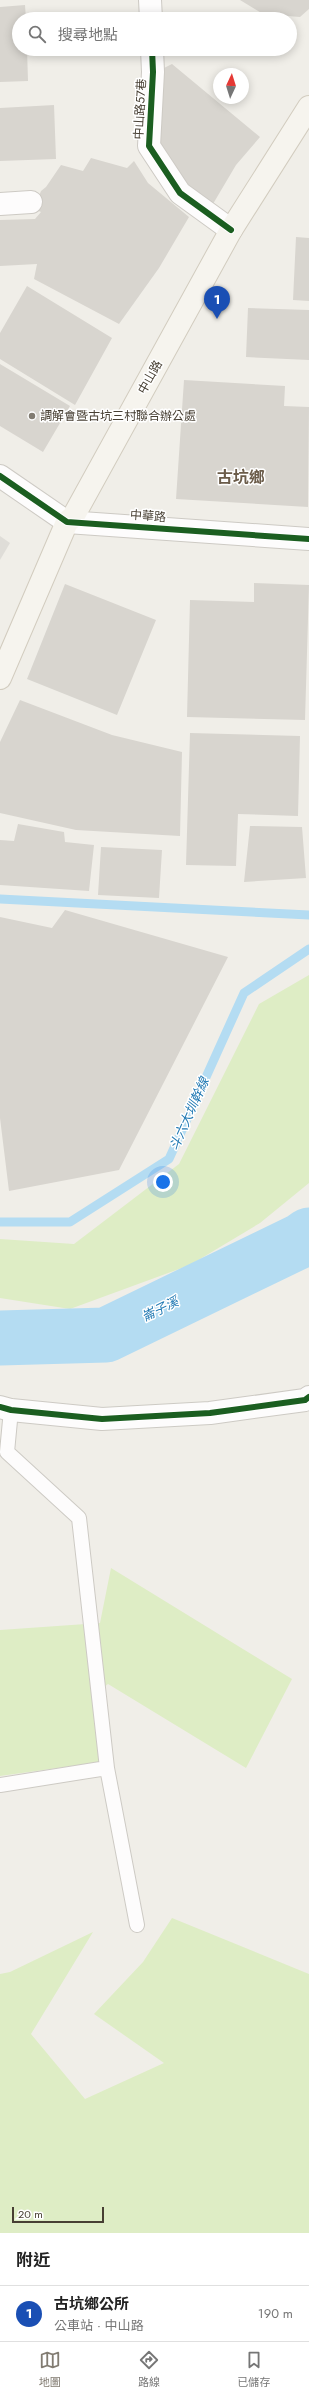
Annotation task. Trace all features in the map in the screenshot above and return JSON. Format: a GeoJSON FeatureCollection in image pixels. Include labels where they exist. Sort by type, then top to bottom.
{"type":"FeatureCollection","features":[{"type":"Feature","properties":{"kind":"main road","name":"中山路"},"geometry":{"type":"LineString","coordinates":[[0,678],[67,522],[73,518],[231,230],[309,107]]}},
{"type":"Feature","properties":{"kind":"street"},"geometry":{"type":"LineString","coordinates":[[150,0],[151,12]]}},
{"type":"Feature","properties":{"kind":"street","name":"中山路57巷"},"geometry":{"type":"LineString","coordinates":[[153,56],[154,72],[149,146],[180,193],[231,230]]}},
{"type":"Feature","properties":{"kind":"street"},"geometry":{"type":"LineString","coordinates":[[0,204],[31,202]]}},
{"type":"Feature","properties":{"kind":"street"},"geometry":{"type":"LineString","coordinates":[[0,476],[67,522]]}},
{"type":"Feature","properties":{"kind":"street","name":"中華路"},"geometry":{"type":"LineString","coordinates":[[67,522],[309,539]]}},
{"type":"Feature","properties":{"kind":"street"},"geometry":{"type":"LineString","coordinates":[[5,1408],[102,1419],[210,1413],[305,1400],[309,1397]]}},
{"type":"Feature","properties":{"kind":"lane"},"geometry":{"type":"LineString","coordinates":[[5,1408],[7,1452],[79,1518],[107,1768],[137,1925]]}},
{"type":"Feature","properties":{"kind":"lane"},"geometry":{"type":"LineString","coordinates":[[0,1785],[107,1768]]}},
{"type":"Feature","properties":{"kind":"green space"},"geometry":{"type":"Polygon","coordinates":[[[309,975],[309,1183],[260,1223],[190,1265],[70,1309],[0,1298],[0,1239],[74,1244],[179,1164],[259,1004],[309,975]]]}},
{"type":"Feature","properties":{"kind":"green space"},"geometry":{"type":"Polygon","coordinates":[[[111,1568],[292,1679],[246,1768],[108,1684],[92,1696],[101,1712],[108,1761],[0,1776],[0,1630],[100,1623],[111,1568]]]}},
{"type":"Feature","properties":{"kind":"green space"},"geometry":{"type":"Polygon","coordinates":[[[172,1918],[309,1974],[309,2233],[0,2233],[0,1974],[10,1972],[93,1932],[31,2034],[85,2099],[164,2063],[94,2014],[143,1962],[172,1918]]]}},
{"type":"Feature","properties":{"kind":"shaded area"},"geometry":{"type":"Polygon","coordinates":[[[0,536],[10,543],[0,560],[0,536]]]}},
{"type":"Feature","properties":{"kind":"building"},"geometry":{"type":"Polygon","coordinates":[[[240,0],[309,0],[309,9],[300,17],[297,17],[297,12],[260,12],[240,0]]]}},
{"type":"Feature","properties":{"kind":"building"},"geometry":{"type":"Polygon","coordinates":[[[25,5],[26,12],[12,12],[12,56],[27,56],[28,81],[0,82],[0,7],[25,5]]]}},
{"type":"Feature","properties":{"kind":"building"},"geometry":{"type":"Polygon","coordinates":[[[172,64],[213,98],[213,104],[220,104],[260,137],[236,165],[210,209],[171,171],[173,161],[154,146],[164,68],[172,64]]]}},
{"type":"Feature","properties":{"kind":"building"},"geometry":{"type":"Polygon","coordinates":[[[54,105],[56,159],[0,161],[0,108],[54,105]]]}},
{"type":"Feature","properties":{"kind":"building"},"geometry":{"type":"Polygon","coordinates":[[[91,158],[127,168],[134,161],[148,183],[189,217],[159,268],[119,324],[34,279],[37,264],[0,266],[0,220],[35,219],[41,212],[34,209],[41,191],[46,187],[61,165],[83,171],[91,158]]]}},
{"type":"Feature","properties":{"kind":"building"},"geometry":{"type":"Polygon","coordinates":[[[296,237],[309,238],[309,301],[293,300],[296,237]]]}},
{"type":"Feature","properties":{"kind":"building"},"geometry":{"type":"Polygon","coordinates":[[[27,286],[112,338],[75,405],[0,359],[0,333],[27,286]]]}},
{"type":"Feature","properties":{"kind":"building"},"geometry":{"type":"Polygon","coordinates":[[[248,308],[309,310],[309,360],[246,357],[248,308]]]}},
{"type":"Feature","properties":{"kind":"building","name":"調解會暨古坑三村聯合辦公處"},"geometry":{"type":"Polygon","coordinates":[[[0,364],[70,406],[43,452],[0,426],[0,364]]]}},
{"type":"Feature","properties":{"kind":"building"},"geometry":{"type":"Polygon","coordinates":[[[184,380],[285,386],[284,406],[309,407],[308,507],[176,499],[184,380]]]}},
{"type":"Feature","properties":{"kind":"building"},"geometry":{"type":"Polygon","coordinates":[[[254,583],[309,585],[305,720],[187,717],[190,600],[254,602],[254,583]]]}},
{"type":"Feature","properties":{"kind":"building"},"geometry":{"type":"Polygon","coordinates":[[[65,584],[156,620],[117,715],[27,679],[65,584]]]}},
{"type":"Feature","properties":{"kind":"building"},"geometry":{"type":"Polygon","coordinates":[[[20,700],[112,735],[182,752],[180,836],[76,830],[0,813],[0,742],[20,700]]]}},
{"type":"Feature","properties":{"kind":"building"},"geometry":{"type":"Polygon","coordinates":[[[190,733],[300,736],[298,816],[238,814],[236,866],[186,865],[190,733]]]}},
{"type":"Feature","properties":{"kind":"building"},"geometry":{"type":"Polygon","coordinates":[[[18,824],[64,832],[65,842],[94,845],[89,891],[0,885],[0,840],[14,841],[18,824]]]}},
{"type":"Feature","properties":{"kind":"building"},"geometry":{"type":"Polygon","coordinates":[[[250,826],[302,827],[306,878],[244,882],[250,826]]]}},
{"type":"Feature","properties":{"kind":"building"},"geometry":{"type":"Polygon","coordinates":[[[101,847],[162,850],[159,898],[98,895],[101,847]]]}},
{"type":"Feature","properties":{"kind":"building"},"geometry":{"type":"Polygon","coordinates":[[[65,910],[228,957],[119,1170],[9,1191],[0,1118],[0,917],[52,928],[65,910]]]}},
{"type":"Feature","properties":{"kind":"waterway"},"geometry":{"type":"LineString","coordinates":[[0,899],[309,915]]}},
{"type":"Feature","properties":{"kind":"waterway","name":"斗六大圳幹線"},"geometry":{"type":"LineString","coordinates":[[0,1222],[70,1222],[169,1159],[244,993],[309,949]]}},
{"type":"Feature","properties":{"kind":"waterway","name":"崙子溪"},"geometry":{"type":"LineString","coordinates":[[0,1338],[106,1335],[302,1240],[309,1235]]}},
{"type":"Feature","properties":{"kind":"cycle path"},"geometry":{"type":"LineString","coordinates":[[152,56],[153,72],[149,146],[180,193],[231,230]]}},
{"type":"Feature","properties":{"kind":"cycle path"},"geometry":{"type":"LineString","coordinates":[[0,476],[67,522],[309,539]]}},
{"type":"Feature","properties":{"kind":"cycle path"},"geometry":{"type":"LineString","coordinates":[[0,1407],[11,1410],[102,1419],[210,1413],[305,1400],[309,1397]]}},
{"type":"Feature","properties":{"kind":"place","name":"古坑鄉公所"},"geometry":{"type":"Point","coordinates":[217,319]}},
{"type":"Feature","properties":{"kind":"place","name":"調解會暨古坑三村聯合辦公處"},"geometry":{"type":"Point","coordinates":[32,416]}},
{"type":"Feature","properties":{"kind":"district","name":"古坑鄉"},"geometry":{"type":"Point","coordinates":[241,477]}}]}
